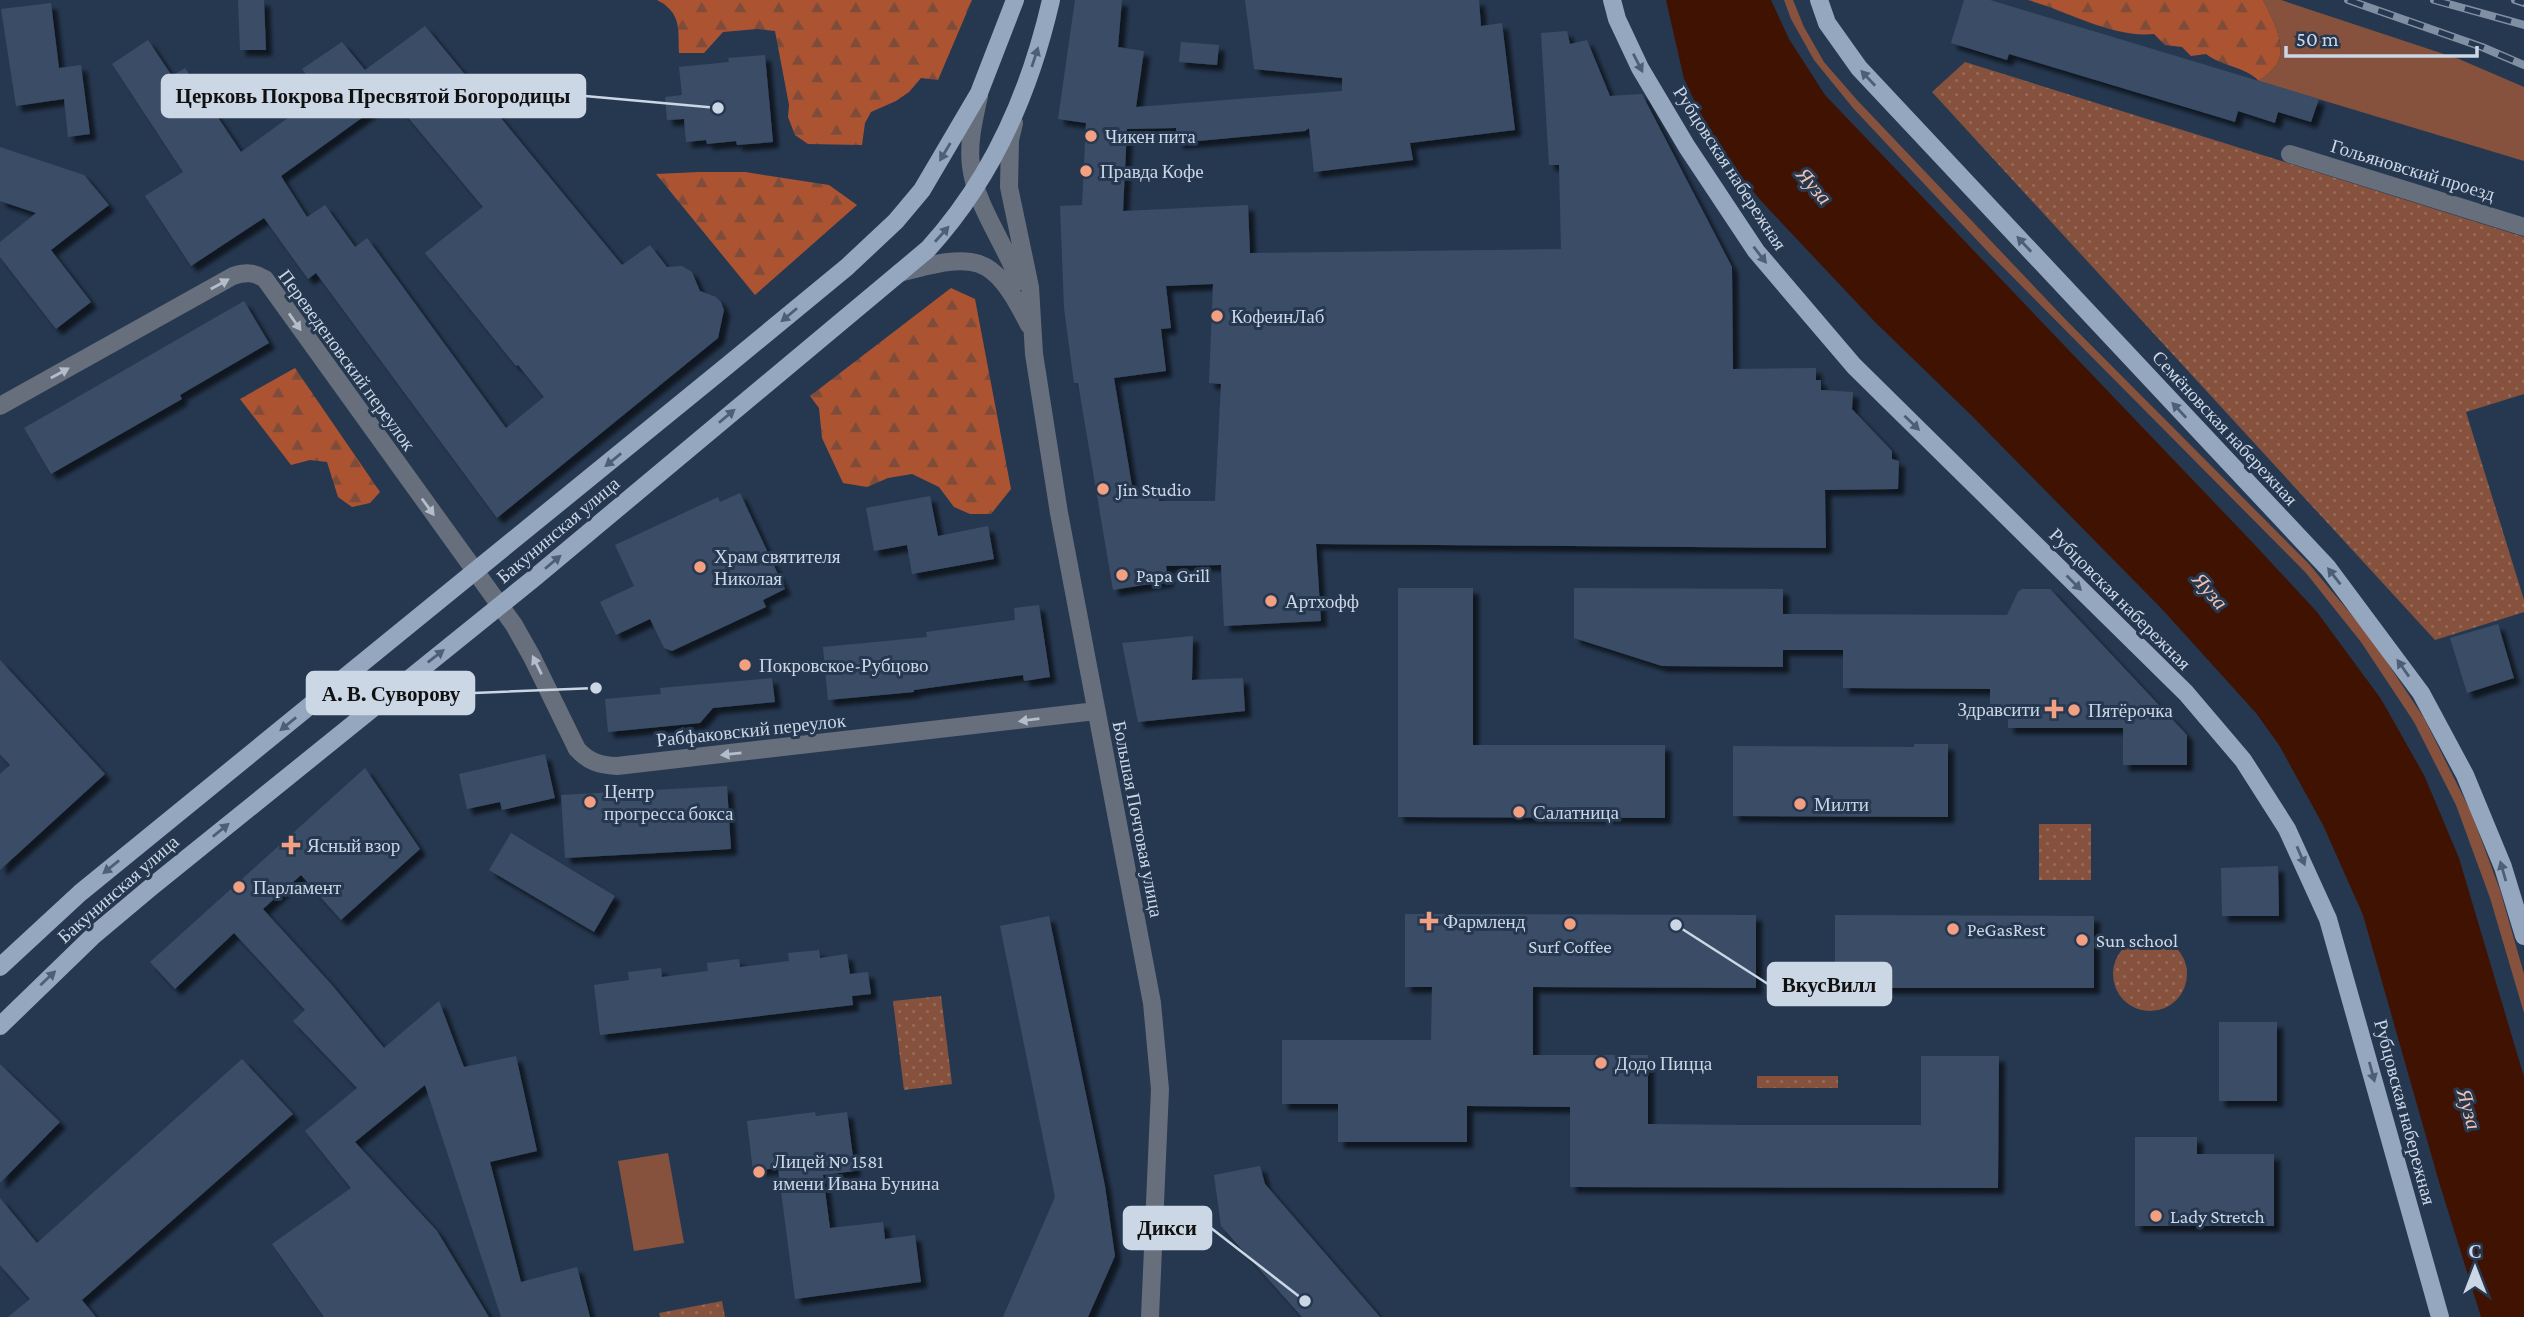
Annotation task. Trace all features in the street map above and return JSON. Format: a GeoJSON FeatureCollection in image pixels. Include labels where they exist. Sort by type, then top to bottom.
{"type":"FeatureCollection","features":[{"type":"Feature","properties":{"kind":"main road","name":"Бакунинская улица"},"geometry":{"type":"LineString","coordinates":[[0,967],[79,892],[474,573],[821,288],[893,224],[922,190],[979,93],[1015,0]]}},
{"type":"Feature","properties":{"kind":"main road","name":"Бакунинская улица"},"geometry":{"type":"LineString","coordinates":[[0,1026],[94,935],[150,888],[500,605],[928,249],[976,189],[1016,112],[1051,0]]}},
{"type":"Feature","properties":{"kind":"main road","name":"Рубцовская набережная"},"geometry":{"type":"LineString","coordinates":[[1612,0],[1616,19],[1640,68],[1687,147],[1756,251],[1854,366],[2186,693],[2243,760],[2287,829],[2297,845],[2328,919],[2440,1317]]}},
{"type":"Feature","properties":{"kind":"main road","name":"Семёновская набережная"},"geometry":{"type":"LineString","coordinates":[[1819,0],[1827,23],[1859,68],[2328,568],[2376,630],[2421,693],[2465,775],[2503,867],[2524,936]]}},
{"type":"Feature","properties":{"kind":"street","name":"Большая Почтовая улица"},"geometry":{"type":"LineString","coordinates":[[979,93],[971,134],[971,166],[976,189],[1013,264],[1032,331]]}},
{"type":"Feature","properties":{"kind":"street","name":"Большая Почтовая улица"},"geometry":{"type":"LineString","coordinates":[[1016,112],[1010,141],[1009,187],[1030,287],[1032,331],[1059,513],[1152,1003],[1157,1046],[1160,1116],[1150,1317]]}},
{"type":"Feature","properties":{"kind":"street","name":"Гольяновский проезд"},"geometry":{"type":"LineString","coordinates":[[2290,154],[2524,227]]}},
{"type":"Feature","properties":{"kind":"street"},"geometry":{"type":"LineString","coordinates":[[899,273],[943,261],[978,261],[997,273],[1008,287],[1032,331]]}},
{"type":"Feature","properties":{"kind":"street","name":"Переведеновский переулок"},"geometry":{"type":"LineString","coordinates":[[0,406],[233,276],[258,275],[265,279],[474,573]]}},
{"type":"Feature","properties":{"kind":"street","name":"Рабфаковский переулок"},"geometry":{"type":"LineString","coordinates":[[474,573],[500,605],[532,657],[577,749],[586,759],[598,765],[617,766],[1096,711]]}},
{"type":"Feature","properties":{"kind":"shaded area"},"geometry":{"type":"Polygon","coordinates":[[[1784,0],[1793,0],[1804,27],[1824,62],[1857,100],[2067,321],[2309,564],[2371,638],[2424,718],[2471,812],[2500,890],[2524,974],[2524,1013],[2490,898],[2456,805],[2414,722],[2361,642],[2306,573],[1989,253],[1853,108],[1814,60],[1791,19],[1784,0]]]}},
{"type":"Feature","properties":{"kind":"shaded area"},"geometry":{"type":"Polygon","coordinates":[[[2263,0],[2281,0],[2459,59],[2524,87],[2524,161],[2259,81],[2276,65],[2281,50],[2277,32],[2263,0]]]}},
{"type":"Feature","properties":{"kind":"shaded area"},"geometry":{"type":"Polygon","coordinates":[[[1965,62],[2524,237],[2524,394],[2466,412],[2524,600],[2524,612],[2435,640],[1932,92],[1965,62]]]}},
{"type":"Feature","properties":{"kind":"shaded area"},"geometry":{"type":"Polygon","coordinates":[[[2039,824],[2091,824],[2091,880],[2039,880],[2039,824]]]}},
{"type":"Feature","properties":{"kind":"shaded area"},"geometry":{"type":"Polygon","coordinates":[[[2150,937],[2164,940],[2176,948],[2184,960],[2187,974],[2184,988],[2176,1000],[2164,1008],[2150,1011],[2136,1008],[2124,1000],[2116,988],[2113,974],[2116,960],[2124,948],[2136,940],[2150,937]]]}},
{"type":"Feature","properties":{"kind":"shaded area"},"geometry":{"type":"Polygon","coordinates":[[[941,996],[952,1084],[904,1090],[893,1001],[941,996]]]}},
{"type":"Feature","properties":{"kind":"shaded area"},"geometry":{"type":"Polygon","coordinates":[[[1757,1076],[1838,1076],[1838,1088],[1757,1088],[1757,1076]]]}},
{"type":"Feature","properties":{"kind":"shaded area"},"geometry":{"type":"Polygon","coordinates":[[[668,1153],[684,1243],[634,1251],[618,1161],[668,1153]]]}},
{"type":"Feature","properties":{"kind":"shaded area"},"geometry":{"type":"Polygon","coordinates":[[[722,1301],[725,1317],[660,1317],[659,1313],[722,1301]]]}},
{"type":"Feature","properties":{"kind":"green space"},"geometry":{"type":"Polygon","coordinates":[[[657,0],[972,0],[938,80],[921,78],[909,92],[896,101],[871,112],[865,123],[862,145],[808,144],[795,135],[788,117],[789,105],[775,31],[757,29],[723,32],[704,53],[679,53],[675,16],[657,0]]]}},
{"type":"Feature","properties":{"kind":"green space"},"geometry":{"type":"Polygon","coordinates":[[[2028,0],[2263,0],[2280,41],[2280,58],[2259,81],[2247,72],[2206,54],[2191,56],[2182,47],[2165,45],[2154,34],[2106,28],[2028,0]]]}},
{"type":"Feature","properties":{"kind":"green space"},"geometry":{"type":"Polygon","coordinates":[[[745,172],[829,185],[857,205],[755,295],[656,174],[745,172]]]}},
{"type":"Feature","properties":{"kind":"green space"},"geometry":{"type":"Polygon","coordinates":[[[951,288],[975,299],[1011,489],[991,514],[970,514],[954,507],[939,487],[912,474],[888,478],[867,487],[843,483],[822,438],[819,408],[810,396],[951,288]]]}},
{"type":"Feature","properties":{"kind":"green space"},"geometry":{"type":"Polygon","coordinates":[[[295,368],[380,492],[370,503],[352,507],[338,497],[327,462],[310,460],[291,465],[240,399],[295,368]]]}},
{"type":"Feature","properties":{"kind":"water","name":"Яуза"},"geometry":{"type":"Polygon","coordinates":[[[1666,0],[1771,0],[1789,39],[1825,95],[2317,612],[2381,699],[2424,775],[2459,858],[2524,1077],[2524,1317],[2481,1317],[2439,1182],[2363,915],[2323,825],[2279,745],[2256,713],[2161,608],[1971,415],[1875,322],[1762,202],[1728,161],[1703,119],[1684,79],[1666,0]]]}},
{"type":"Feature","properties":{"kind":"building"},"geometry":{"type":"Polygon","coordinates":[[[238,0],[264,0],[266,50],[240,50],[238,0]]]}},
{"type":"Feature","properties":{"kind":"building"},"geometry":{"type":"Polygon","coordinates":[[[1075,0],[1122,0],[1118,47],[1144,51],[1136,107],[1342,91],[1342,78],[1254,69],[1245,0],[1479,0],[1481,26],[1502,23],[1515,130],[1410,143],[1413,160],[1314,172],[1309,128],[1305,131],[1177,143],[1176,128],[1127,129],[1123,211],[1248,205],[1250,253],[1561,249],[1559,165],[1549,165],[1541,33],[1567,31],[1570,44],[1587,40],[1610,96],[1642,94],[1732,267],[1733,369],[1816,368],[1816,380],[1821,380],[1821,390],[1853,392],[1852,409],[1892,451],[1892,459],[1899,461],[1898,489],[1825,490],[1826,548],[1316,544],[1321,621],[1224,626],[1221,565],[1166,566],[1168,581],[1113,590],[1078,383],[1074,383],[1064,308],[1060,206],[1082,205],[1086,123],[1058,119],[1075,0]],[[1213,284],[1166,286],[1171,328],[1161,329],[1166,371],[1114,378],[1134,498],[1158,494],[1159,501],[1215,501],[1221,384],[1209,383],[1213,284]]]}},
{"type":"Feature","properties":{"kind":"building"},"geometry":{"type":"Polygon","coordinates":[[[1964,0],[1990,0],[2319,99],[2311,122],[2278,112],[2275,123],[2238,111],[2235,122],[2009,54],[2007,60],[1951,43],[1964,0]]]}},
{"type":"Feature","properties":{"kind":"building"},"geometry":{"type":"Polygon","coordinates":[[[51,3],[59,68],[81,65],[90,134],[68,137],[64,99],[16,106],[1,9],[51,3]]]}},
{"type":"Feature","properties":{"kind":"building"},"geometry":{"type":"Polygon","coordinates":[[[425,26],[622,265],[650,245],[667,267],[682,266],[692,272],[700,291],[716,297],[724,310],[718,338],[497,518],[316,273],[308,279],[264,218],[191,266],[145,196],[183,172],[112,64],[148,40],[172,76],[185,68],[241,152],[321,94],[302,69],[342,42],[365,70],[425,26]],[[391,97],[281,176],[307,217],[325,205],[355,247],[367,238],[506,428],[544,397],[425,253],[483,207],[391,97]]]}},
{"type":"Feature","properties":{"kind":"building"},"geometry":{"type":"Polygon","coordinates":[[[1181,42],[1219,45],[1217,65],[1179,62],[1181,42]]]}},
{"type":"Feature","properties":{"kind":"building"},"geometry":{"type":"Polygon","coordinates":[[[765,55],[773,142],[737,145],[736,141],[707,144],[706,140],[686,142],[684,119],[667,120],[665,97],[682,95],[679,67],[729,62],[728,58],[765,55]]]}},
{"type":"Feature","properties":{"kind":"building"},"geometry":{"type":"Polygon","coordinates":[[[0,147],[84,175],[109,205],[51,250],[91,302],[56,329],[0,257],[0,242],[36,213],[0,201],[0,147]]]}},
{"type":"Feature","properties":{"kind":"building"},"geometry":{"type":"Polygon","coordinates":[[[244,301],[269,343],[180,395],[182,399],[51,474],[24,428],[244,301]]]}},
{"type":"Feature","properties":{"kind":"building","name":"Храм святителя Николая"},"geometry":{"type":"Polygon","coordinates":[[[740,493],[785,589],[763,600],[766,607],[672,651],[664,648],[650,619],[616,635],[600,602],[634,586],[615,545],[718,497],[720,502],[740,493]]]}},
{"type":"Feature","properties":{"kind":"building"},"geometry":{"type":"Polygon","coordinates":[[[930,496],[938,536],[988,526],[994,559],[912,574],[907,545],[874,551],[866,508],[930,496]]]}},
{"type":"Feature","properties":{"kind":"building"},"geometry":{"type":"Polygon","coordinates":[[[1398,588],[1473,588],[1473,745],[1665,745],[1665,818],[1398,817],[1398,588]]]}},
{"type":"Feature","properties":{"kind":"building"},"geometry":{"type":"Polygon","coordinates":[[[1574,588],[1783,589],[1783,614],[2007,615],[2022,589],[2050,589],[2187,735],[2187,765],[2123,765],[2123,728],[2008,728],[2008,710],[1990,710],[1990,689],[1843,688],[1843,650],[1783,650],[1783,667],[1662,666],[1574,638],[1574,588]]]}},
{"type":"Feature","properties":{"kind":"building"},"geometry":{"type":"Polygon","coordinates":[[[1039,605],[1050,677],[1024,681],[1023,675],[914,692],[828,700],[823,647],[927,637],[926,632],[1015,620],[1014,608],[1039,605]]]}},
{"type":"Feature","properties":{"kind":"building"},"geometry":{"type":"Polygon","coordinates":[[[2498,624],[2514,678],[2467,693],[2450,638],[2498,624]]]}},
{"type":"Feature","properties":{"kind":"building"},"geometry":{"type":"Polygon","coordinates":[[[1193,636],[1192,680],[1243,678],[1245,711],[1138,722],[1122,643],[1193,636]]]}},
{"type":"Feature","properties":{"kind":"building"},"geometry":{"type":"Polygon","coordinates":[[[0,660],[105,774],[0,870],[0,774],[10,765],[0,754],[0,660]]]}},
{"type":"Feature","properties":{"kind":"building"},"geometry":{"type":"Polygon","coordinates":[[[772,678],[775,702],[713,708],[700,723],[608,732],[605,699],[661,694],[660,688],[772,678]]]}},
{"type":"Feature","properties":{"kind":"building"},"geometry":{"type":"Polygon","coordinates":[[[1914,744],[1948,744],[1948,817],[1733,816],[1733,746],[1914,747],[1914,744]]]}},
{"type":"Feature","properties":{"kind":"building"},"geometry":{"type":"Polygon","coordinates":[[[545,754],[555,798],[502,810],[500,802],[467,809],[459,774],[545,754]]]}},
{"type":"Feature","properties":{"kind":"building"},"geometry":{"type":"Polygon","coordinates":[[[365,768],[420,849],[341,920],[301,875],[263,909],[332,985],[384,1048],[439,1001],[464,1067],[516,1056],[537,1151],[490,1162],[521,1282],[577,1267],[590,1317],[501,1317],[425,1085],[355,1142],[437,1231],[489,1317],[324,1317],[272,1244],[351,1188],[305,1131],[357,1088],[293,1021],[305,1010],[234,933],[175,989],[150,962],[365,768]]]}},
{"type":"Feature","properties":{"kind":"building"},"geometry":{"type":"Polygon","coordinates":[[[727,786],[731,849],[565,858],[561,795],[727,786]]]}},
{"type":"Feature","properties":{"kind":"building"},"geometry":{"type":"Polygon","coordinates":[[[511,833],[615,896],[594,932],[489,870],[511,833]]]}},
{"type":"Feature","properties":{"kind":"building"},"geometry":{"type":"Polygon","coordinates":[[[2278,866],[2279,916],[2222,916],[2221,868],[2278,866]]]}},
{"type":"Feature","properties":{"kind":"building"},"geometry":{"type":"Polygon","coordinates":[[[1405,914],[1756,915],[1756,988],[1533,987],[1533,1055],[1648,1055],[1648,1124],[1741,1125],[1921,1125],[1921,1056],[1999,1056],[1998,1188],[1570,1187],[1570,1107],[1467,1106],[1467,1142],[1338,1142],[1338,1104],[1282,1104],[1282,1040],[1431,1040],[1432,987],[1405,987],[1405,914]]]}},
{"type":"Feature","properties":{"kind":"building"},"geometry":{"type":"Polygon","coordinates":[[[1835,915],[2094,916],[2094,988],[1835,988],[1835,915]]]}},
{"type":"Feature","properties":{"kind":"building"},"geometry":{"type":"Polygon","coordinates":[[[1049,916],[1105,1186],[1115,1256],[1088,1317],[1003,1317],[1055,1197],[1000,926],[1049,916]]]}},
{"type":"Feature","properties":{"kind":"building"},"geometry":{"type":"Polygon","coordinates":[[[819,950],[820,958],[847,954],[850,974],[868,972],[871,994],[852,996],[853,1005],[600,1035],[594,985],[629,980],[628,972],[661,968],[662,977],[708,971],[707,963],[739,959],[740,967],[789,961],[788,953],[819,950]]]}},
{"type":"Feature","properties":{"kind":"building"},"geometry":{"type":"Polygon","coordinates":[[[2219,1022],[2277,1022],[2277,1101],[2219,1101],[2219,1022]]]}},
{"type":"Feature","properties":{"kind":"building"},"geometry":{"type":"Polygon","coordinates":[[[242,1059],[293,1114],[82,1300],[96,1317],[8,1317],[30,1299],[0,1265],[0,1198],[37,1243],[242,1059]]]}},
{"type":"Feature","properties":{"kind":"building"},"geometry":{"type":"Polygon","coordinates":[[[0,1064],[60,1122],[0,1183],[0,1064]]]}},
{"type":"Feature","properties":{"kind":"building"},"geometry":{"type":"Polygon","coordinates":[[[815,1112],[816,1116],[847,1112],[855,1171],[823,1175],[830,1228],[883,1222],[885,1239],[915,1235],[921,1282],[795,1299],[778,1168],[753,1171],[747,1121],[815,1112]]]}},
{"type":"Feature","properties":{"kind":"building"},"geometry":{"type":"Polygon","coordinates":[[[2135,1137],[2197,1137],[2197,1154],[2274,1154],[2274,1226],[2135,1226],[2135,1137]]]}},
{"type":"Feature","properties":{"kind":"building"},"geometry":{"type":"Polygon","coordinates":[[[1260,1166],[1265,1184],[1380,1317],[1302,1317],[1221,1226],[1214,1175],[1260,1166]]]}},
{"type":"Feature","properties":{"kind":"railway"},"geometry":{"type":"LineString","coordinates":[[2348,0],[2482,47],[2524,65]]}},
{"type":"Feature","properties":{"kind":"railway"},"geometry":{"type":"LineString","coordinates":[[2434,0],[2524,25]]}},
{"type":"Feature","properties":{"kind":"railway"},"geometry":{"type":"LineString","coordinates":[[2515,0],[2524,3]]}},
{"type":"Feature","properties":{"kind":"place","name":"Церковь Покрова Пресвятой Богородицы"},"geometry":{"type":"Point","coordinates":[718,108]}},
{"type":"Feature","properties":{"kind":"place","name":"Чикен пита"},"geometry":{"type":"Point","coordinates":[1091,136]}},
{"type":"Feature","properties":{"kind":"place","name":"Правда Кофе"},"geometry":{"type":"Point","coordinates":[1086,171]}},
{"type":"Feature","properties":{"kind":"place","name":"КофеинЛаб"},"geometry":{"type":"Point","coordinates":[1217,316]}},
{"type":"Feature","properties":{"kind":"place","name":"Jin Studio"},"geometry":{"type":"Point","coordinates":[1103,489]}},
{"type":"Feature","properties":{"kind":"place","name":"Храм святителя Николая"},"geometry":{"type":"Point","coordinates":[700,567]}},
{"type":"Feature","properties":{"kind":"place","name":"Papa Grill"},"geometry":{"type":"Point","coordinates":[1122,575]}},
{"type":"Feature","properties":{"kind":"place","name":"Артхофф"},"geometry":{"type":"Point","coordinates":[1271,601]}},
{"type":"Feature","properties":{"kind":"place","name":"Покровское-Рубцово"},"geometry":{"type":"Point","coordinates":[745,665]}},
{"type":"Feature","properties":{"kind":"place","name":"А. В. Суворову"},"geometry":{"type":"Point","coordinates":[596,688]}},
{"type":"Feature","properties":{"kind":"place","name":"Здравсити"},"geometry":{"type":"Point","coordinates":[2054,709]}},
{"type":"Feature","properties":{"kind":"place","name":"Пятёрочка"},"geometry":{"type":"Point","coordinates":[2074,710]}},
{"type":"Feature","properties":{"kind":"place","name":"Центр прогресса бокса"},"geometry":{"type":"Point","coordinates":[590,802]}},
{"type":"Feature","properties":{"kind":"place","name":"Милти"},"geometry":{"type":"Point","coordinates":[1800,804]}},
{"type":"Feature","properties":{"kind":"place","name":"Салатница"},"geometry":{"type":"Point","coordinates":[1519,812]}},
{"type":"Feature","properties":{"kind":"place","name":"Ясный взор"},"geometry":{"type":"Point","coordinates":[291,845]}},
{"type":"Feature","properties":{"kind":"place","name":"Парламент"},"geometry":{"type":"Point","coordinates":[239,887]}},
{"type":"Feature","properties":{"kind":"place","name":"Фармленд"},"geometry":{"type":"Point","coordinates":[1429,921]}},
{"type":"Feature","properties":{"kind":"place","name":"Surf Coffee"},"geometry":{"type":"Point","coordinates":[1570,924]}},
{"type":"Feature","properties":{"kind":"place","name":"ВкусВилл"},"geometry":{"type":"Point","coordinates":[1676,925]}},
{"type":"Feature","properties":{"kind":"place","name":"PeGasRest"},"geometry":{"type":"Point","coordinates":[1953,929]}},
{"type":"Feature","properties":{"kind":"place","name":"Sun school"},"geometry":{"type":"Point","coordinates":[2082,940]}},
{"type":"Feature","properties":{"kind":"place","name":"Додо Пицца"},"geometry":{"type":"Point","coordinates":[1601,1063]}},
{"type":"Feature","properties":{"kind":"place","name":"Лицей № 1581 имени Ивана Бунина"},"geometry":{"type":"Point","coordinates":[759,1172]}},
{"type":"Feature","properties":{"kind":"place","name":"Lady Stretch"},"geometry":{"type":"Point","coordinates":[2156,1216]}},
{"type":"Feature","properties":{"kind":"place","name":"Дикси"},"geometry":{"type":"Point","coordinates":[1305,1301]}}]}
